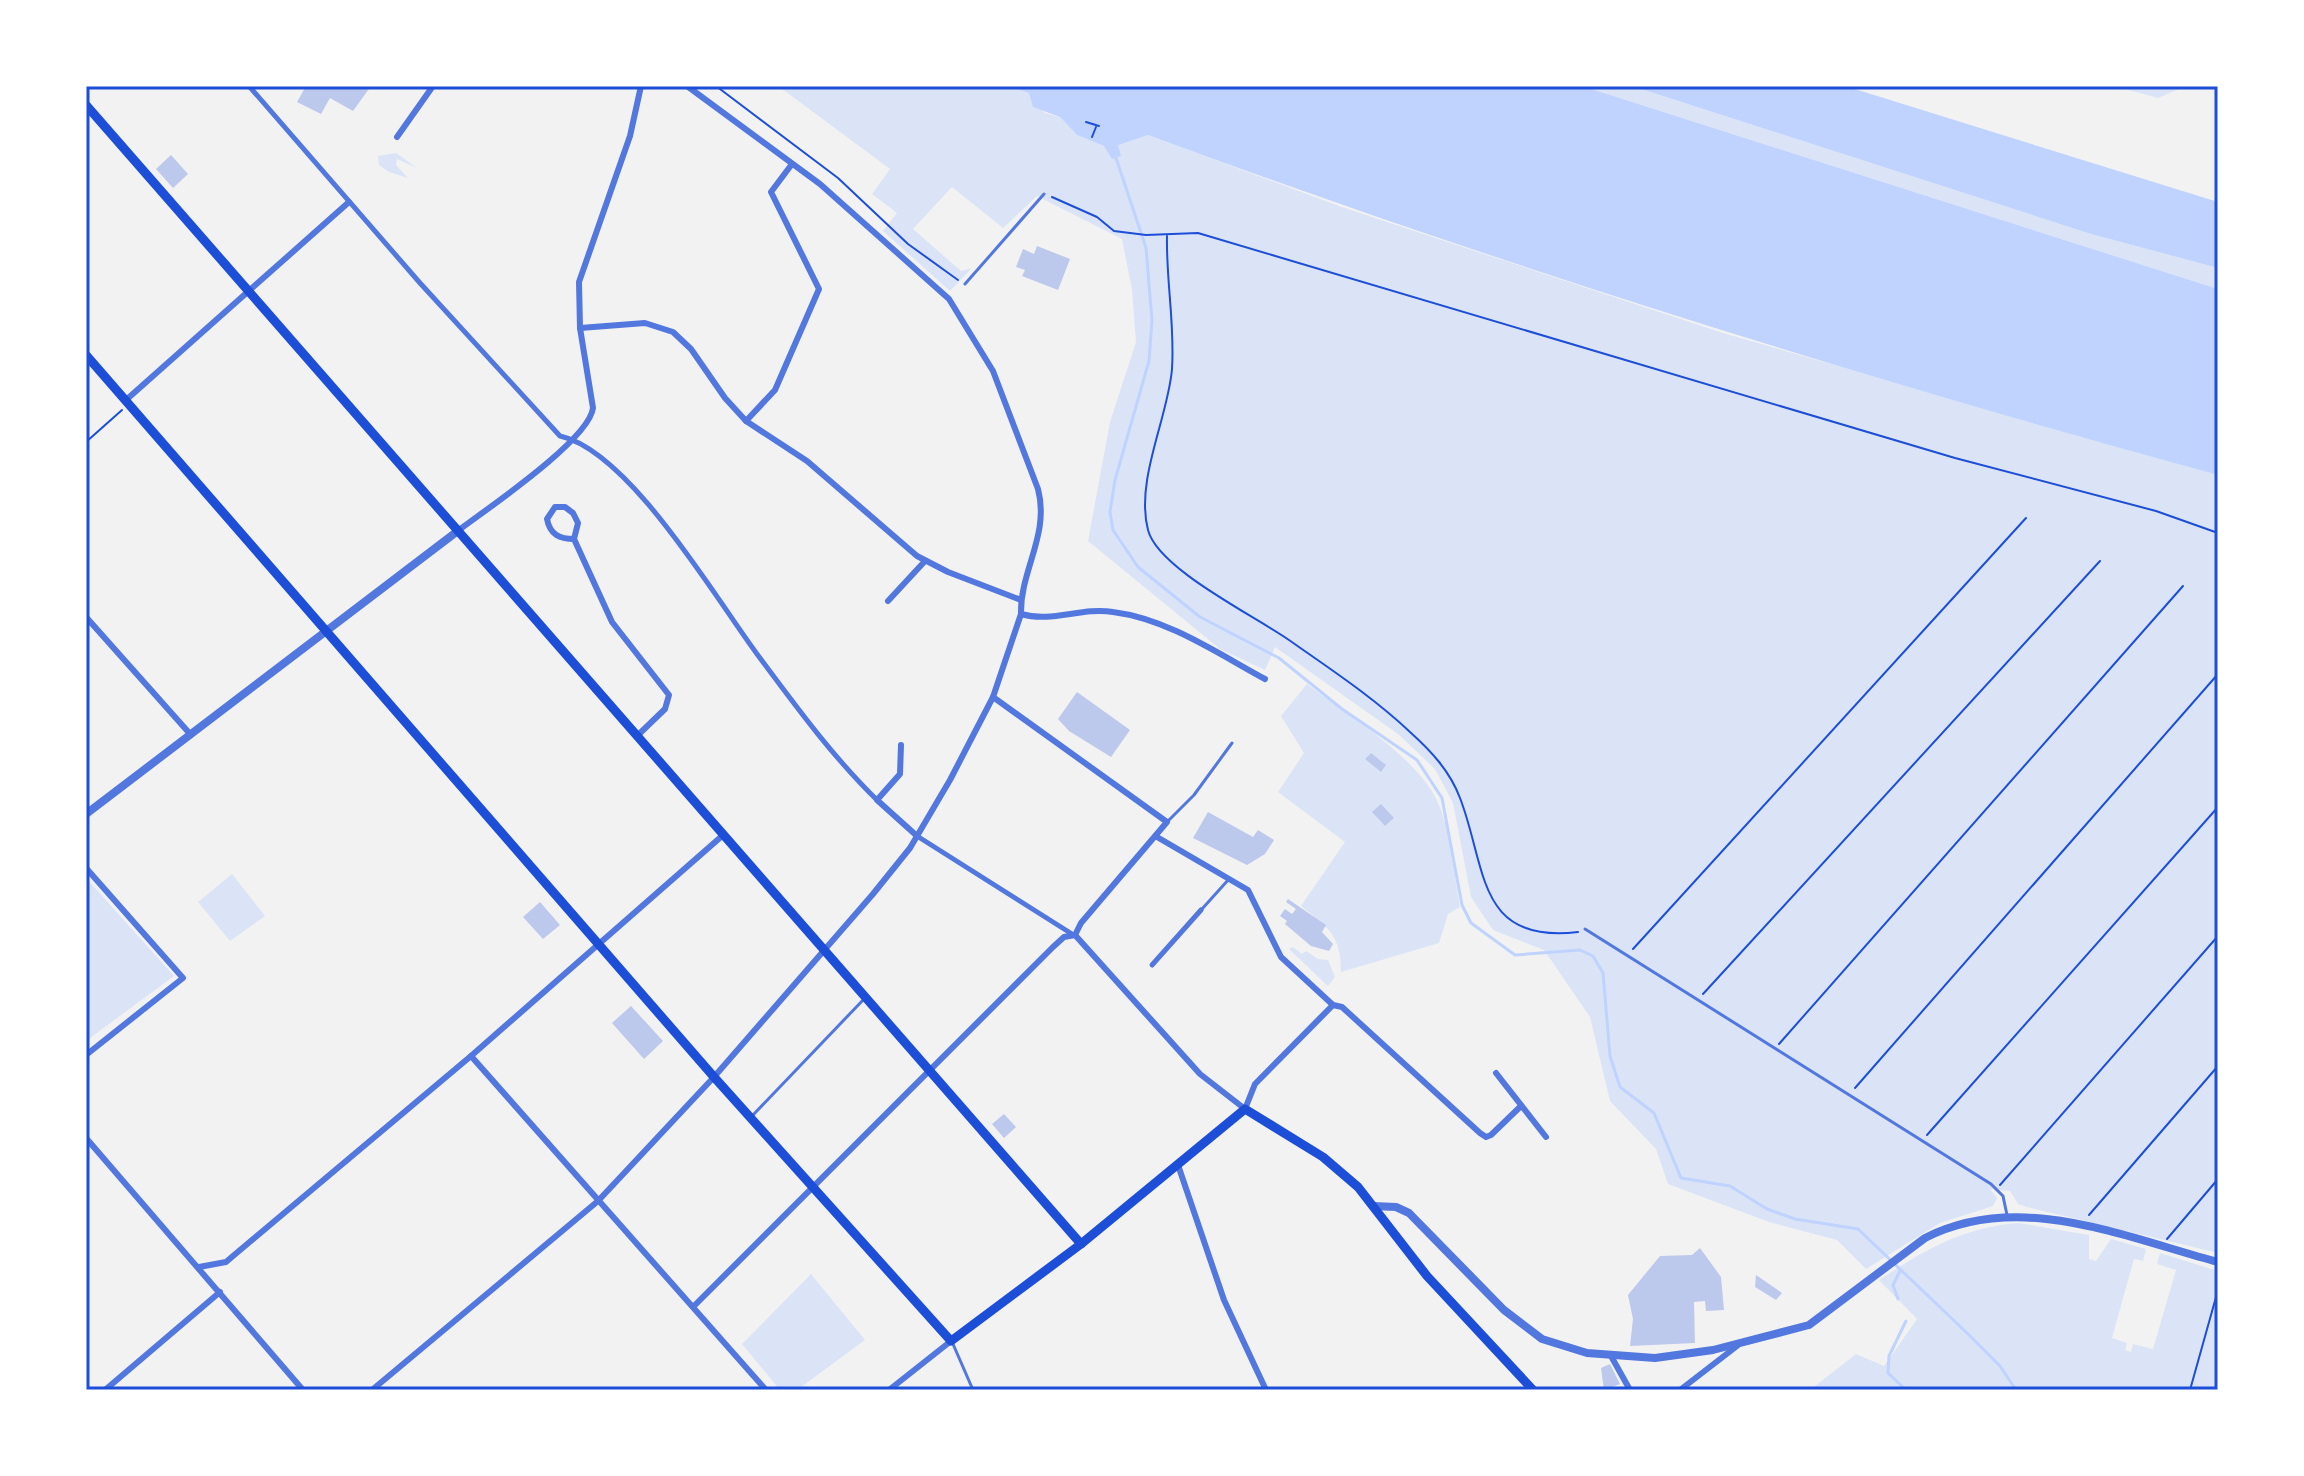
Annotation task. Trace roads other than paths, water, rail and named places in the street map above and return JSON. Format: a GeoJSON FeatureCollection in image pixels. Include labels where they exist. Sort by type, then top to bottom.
{"type":"FeatureCollection","features":[{"type":"Feature","properties":{"kind":"main road"},"geometry":{"type":"LineString","coordinates":[[86,105],[1081,1244]]}},
{"type":"Feature","properties":{"kind":"main road"},"geometry":{"type":"LineString","coordinates":[[86,355],[714,1077],[951,1341],[1081,1244],[1245,1109],[1323,1157],[1373,1206],[1434,1284],[1533,1390]]}},
{"type":"Feature","properties":{"kind":"street"},"geometry":{"type":"LineString","coordinates":[[249,86],[560,436],[585,444],[637,491],[826,745],[877,800],[917,836],[1075,935],[1200,1074],[1245,1109],[1255,1084],[1333,1005]]}},
{"type":"Feature","properties":{"kind":"street"},"geometry":{"type":"LineString","coordinates":[[397,137],[433,86]]}},
{"type":"Feature","properties":{"kind":"street"},"geometry":{"type":"LineString","coordinates":[[86,814],[459,530],[575,439],[588,425],[593,408],[580,328],[581,271],[619,168],[641,86]]}},
{"type":"Feature","properties":{"kind":"street"},"geometry":{"type":"LineString","coordinates":[[372,1390],[598,1201],[714,1077],[824,950],[917,836],[993,697],[1021,614],[1021,600],[1041,531],[1043,508],[993,371],[974,337],[949,299],[792,164],[687,86]]}},
{"type":"Feature","properties":{"kind":"street"},"geometry":{"type":"LineString","coordinates":[[746,421],[775,390],[819,289],[818,281],[771,192],[792,164]]}},
{"type":"Feature","properties":{"kind":"street"},"geometry":{"type":"LineString","coordinates":[[127,402],[247,290],[349,202]]}},
{"type":"Feature","properties":{"kind":"street"},"geometry":{"type":"LineString","coordinates":[[580,328],[645,323],[673,332],[691,349],[725,398],[746,421],[807,461],[925,561],[1021,600]]}},
{"type":"Feature","properties":{"kind":"street"},"geometry":{"type":"LineString","coordinates":[[574,539],[558,537],[549,527],[547,519],[555,507],[565,507],[573,513],[578,523],[574,539],[612,622],[669,695],[665,709],[637,736]]}},
{"type":"Feature","properties":{"kind":"street"},"geometry":{"type":"LineString","coordinates":[[888,601],[925,561]]}},
{"type":"Feature","properties":{"kind":"street"},"geometry":{"type":"LineString","coordinates":[[1021,614],[1041,618],[1100,611],[1135,616],[1176,631],[1265,679]]}},
{"type":"Feature","properties":{"kind":"street"},"geometry":{"type":"LineString","coordinates":[[86,617],[191,735]]}},
{"type":"Feature","properties":{"kind":"street"},"geometry":{"type":"LineString","coordinates":[[993,697],[1167,822],[1081,923],[1075,935]]}},
{"type":"Feature","properties":{"kind":"street"},"geometry":{"type":"LineString","coordinates":[[877,800],[900,774],[901,745]]}},
{"type":"Feature","properties":{"kind":"street"},"geometry":{"type":"LineString","coordinates":[[199,1267],[226,1262],[471,1056],[598,941],[722,836]]}},
{"type":"Feature","properties":{"kind":"street"},"geometry":{"type":"LineString","coordinates":[[1157,837],[1248,890],[1281,957],[1333,1005],[1353,1016],[1486,1137],[1521,1106]]}},
{"type":"Feature","properties":{"kind":"street"},"geometry":{"type":"LineString","coordinates":[[86,868],[183,978],[86,1055]]}},
{"type":"Feature","properties":{"kind":"street"},"geometry":{"type":"LineString","coordinates":[[1152,965],[1201,910]]}},
{"type":"Feature","properties":{"kind":"street"},"geometry":{"type":"LineString","coordinates":[[693,1307],[1053,947],[1064,937],[1075,935]]}},
{"type":"Feature","properties":{"kind":"street"},"geometry":{"type":"LineString","coordinates":[[471,1056],[766,1390]]}},
{"type":"Feature","properties":{"kind":"street"},"geometry":{"type":"LineString","coordinates":[[1496,1073],[1546,1137]]}},
{"type":"Feature","properties":{"kind":"street"},"geometry":{"type":"LineString","coordinates":[[86,1138],[303,1390]]}},
{"type":"Feature","properties":{"kind":"street"},"geometry":{"type":"LineString","coordinates":[[1178,1165],[1224,1300],[1266,1390]]}},
{"type":"Feature","properties":{"kind":"street"},"geometry":{"type":"LineString","coordinates":[[1373,1206],[1396,1207],[1409,1213],[1529,1331],[1555,1345],[1611,1356],[1655,1358],[1740,1344],[1809,1325],[1912,1247],[1942,1229],[2007,1215],[2083,1227],[2218,1262]]}},
{"type":"Feature","properties":{"kind":"street"},"geometry":{"type":"LineString","coordinates":[[105,1390],[220,1292]]}},
{"type":"Feature","properties":{"kind":"street"},"geometry":{"type":"LineString","coordinates":[[889,1390],[951,1341]]}},
{"type":"Feature","properties":{"kind":"street"},"geometry":{"type":"LineString","coordinates":[[1680,1390],[1740,1344]]}},
{"type":"Feature","properties":{"kind":"street"},"geometry":{"type":"LineString","coordinates":[[1611,1356],[1630,1390]]}},
{"type":"Feature","properties":{"kind":"lane"},"geometry":{"type":"LineString","coordinates":[[965,284],[1044,194]]}},
{"type":"Feature","properties":{"kind":"lane"},"geometry":{"type":"LineString","coordinates":[[1167,822],[1194,795],[1232,743]]}},
{"type":"Feature","properties":{"kind":"lane"},"geometry":{"type":"LineString","coordinates":[[1201,910],[1229,879]]}},
{"type":"Feature","properties":{"kind":"lane"},"geometry":{"type":"LineString","coordinates":[[1585,929],[1997,1189],[2003,1196],[2007,1215]]}},
{"type":"Feature","properties":{"kind":"lane"},"geometry":{"type":"LineString","coordinates":[[751,1118],[864,999]]}},
{"type":"Feature","properties":{"kind":"lane"},"geometry":{"type":"LineString","coordinates":[[951,1341],[973,1390]]}},
{"type":"Feature","properties":{"kind":"water"},"geometry":{"type":"Polygon","coordinates":[[[1009,86],[1582,86],[2218,289],[2218,475],[1679,317],[1413,229],[1148,135],[1118,145],[1121,156],[1112,159],[1104,146],[1077,135],[1060,117],[1033,107],[1029,93],[1009,86]]]}},
{"type":"Feature","properties":{"kind":"water"},"geometry":{"type":"Polygon","coordinates":[[[1632,86],[1845,86],[2218,202],[2218,268],[2091,234],[1632,86]]]}},
{"type":"Feature","properties":{"kind":"waterway"},"geometry":{"type":"LineString","coordinates":[[1115,155],[1146,248],[1152,320],[1149,361],[1115,480],[1110,512],[1113,530],[1138,567],[1200,617],[1279,658],[1342,709],[1417,760],[1442,798],[1462,905],[1471,923],[1515,955],[1580,950],[1593,956],[1603,973],[1610,1056],[1620,1087],[1654,1113],[1681,1178],[1730,1186],[1767,1209],[1795,1219],[1858,1229],[2000,1366],[2016,1390]]}},
{"type":"Feature","properties":{"kind":"waterway"},"geometry":{"type":"LineString","coordinates":[[1898,1299],[1893,1285],[1900,1271]]}},
{"type":"Feature","properties":{"kind":"waterway"},"geometry":{"type":"LineString","coordinates":[[1906,1321],[1889,1356],[1888,1373],[1906,1390]]}}]}
